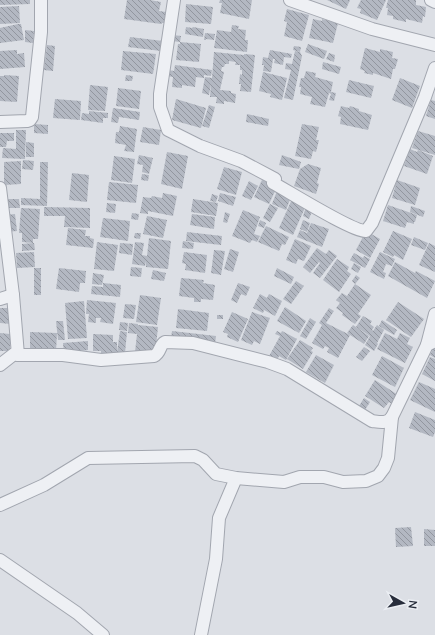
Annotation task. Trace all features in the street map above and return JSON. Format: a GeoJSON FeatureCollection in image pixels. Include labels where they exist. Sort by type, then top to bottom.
{"type":"FeatureCollection","features":[{"type":"Feature","properties":{"kind":"street"},"geometry":{"type":"LineString","coordinates":[[0,122],[27,121],[32,117],[41,32],[41,0]]}},
{"type":"Feature","properties":{"kind":"street"},"geometry":{"type":"LineString","coordinates":[[174,0],[160,94],[160,107],[168,130],[200,146],[241,161],[275,179],[273,183],[341,221],[361,230],[366,230],[372,223],[425,97],[435,68]]}},
{"type":"Feature","properties":{"kind":"street"},"geometry":{"type":"LineString","coordinates":[[290,0],[372,29],[435,45]]}},
{"type":"Feature","properties":{"kind":"street"},"geometry":{"type":"LineString","coordinates":[[431,0],[435,2]]}},
{"type":"Feature","properties":{"kind":"street"},"geometry":{"type":"LineString","coordinates":[[0,188],[13,295],[18,356]]}},
{"type":"Feature","properties":{"kind":"street"},"geometry":{"type":"LineString","coordinates":[[0,300],[13,295]]}},
{"type":"Feature","properties":{"kind":"street"},"geometry":{"type":"LineString","coordinates":[[0,505],[44,485],[88,458],[195,456],[203,460],[216,474],[236,478],[284,482],[300,477],[324,477],[343,482],[366,481],[378,476],[384,468],[388,458],[392,417],[431,343],[435,314]]}},
{"type":"Feature","properties":{"kind":"street"},"geometry":{"type":"LineString","coordinates":[[0,365],[14,354],[18,356],[63,355],[101,360],[154,356],[159,353],[163,343],[165,342],[193,343],[287,368],[372,421],[386,422],[392,417]]}},
{"type":"Feature","properties":{"kind":"street"},"geometry":{"type":"LineString","coordinates":[[201,635],[216,559],[219,518],[236,478]]}},
{"type":"Feature","properties":{"kind":"street"},"geometry":{"type":"LineString","coordinates":[[0,560],[77,613],[103,635]]}},
{"type":"Feature","properties":{"kind":"building"},"geometry":{"type":"Polygon","coordinates":[[[0,0],[30,0],[30,4],[0,5],[0,0]]]}},
{"type":"Feature","properties":{"kind":"building"},"geometry":{"type":"Polygon","coordinates":[[[127,0],[150,0],[161,2],[159,11],[166,12],[164,23],[161,24],[124,19],[127,0]]]}},
{"type":"Feature","properties":{"kind":"building"},"geometry":{"type":"Polygon","coordinates":[[[220,0],[252,0],[249,19],[220,13],[222,3],[219,3],[220,0]]]}},
{"type":"Feature","properties":{"kind":"building"},"geometry":{"type":"Polygon","coordinates":[[[327,0],[350,0],[346,9],[327,0]]]}},
{"type":"Feature","properties":{"kind":"building"},"geometry":{"type":"Polygon","coordinates":[[[361,0],[386,0],[377,20],[360,13],[361,9],[357,8],[361,0]]]}},
{"type":"Feature","properties":{"kind":"building"},"geometry":{"type":"Polygon","coordinates":[[[388,0],[416,0],[416,5],[426,7],[425,17],[423,16],[422,23],[406,19],[406,22],[393,19],[393,16],[387,15],[388,8],[386,8],[388,0]]]}},
{"type":"Feature","properties":{"kind":"building"},"geometry":{"type":"Polygon","coordinates":[[[186,4],[213,7],[211,24],[185,22],[186,4]]]}},
{"type":"Feature","properties":{"kind":"building"},"geometry":{"type":"Polygon","coordinates":[[[19,6],[20,23],[0,24],[0,7],[19,6]]]}},
{"type":"Feature","properties":{"kind":"building"},"geometry":{"type":"Polygon","coordinates":[[[287,9],[309,15],[302,41],[284,36],[287,22],[284,21],[287,9]]]}},
{"type":"Feature","properties":{"kind":"building"},"geometry":{"type":"Polygon","coordinates":[[[313,19],[322,21],[322,19],[338,23],[333,43],[309,38],[313,19]]]}},
{"type":"Feature","properties":{"kind":"building"},"geometry":{"type":"Polygon","coordinates":[[[21,24],[24,40],[0,43],[0,28],[21,24]]]}},
{"type":"Feature","properties":{"kind":"building"},"geometry":{"type":"Polygon","coordinates":[[[232,25],[239,26],[238,29],[246,30],[245,40],[248,40],[247,52],[214,48],[217,30],[231,32],[232,25]]]}},
{"type":"Feature","properties":{"kind":"building"},"geometry":{"type":"Polygon","coordinates":[[[186,27],[204,29],[203,37],[185,34],[186,27]]]}},
{"type":"Feature","properties":{"kind":"building"},"geometry":{"type":"Polygon","coordinates":[[[25,30],[34,31],[33,43],[25,42],[25,30]]]}},
{"type":"Feature","properties":{"kind":"building"},"geometry":{"type":"Polygon","coordinates":[[[205,33],[215,34],[214,40],[204,40],[205,33]]]}},
{"type":"Feature","properties":{"kind":"building"},"geometry":{"type":"Polygon","coordinates":[[[173,35],[181,36],[180,42],[172,41],[173,35]]]}},
{"type":"Feature","properties":{"kind":"building"},"geometry":{"type":"Polygon","coordinates":[[[130,37],[163,41],[161,51],[128,47],[130,37]]]}},
{"type":"Feature","properties":{"kind":"building"},"geometry":{"type":"Polygon","coordinates":[[[180,42],[201,44],[199,62],[176,60],[178,44],[180,44],[180,42]]]}},
{"type":"Feature","properties":{"kind":"building"},"geometry":{"type":"Polygon","coordinates":[[[308,44],[327,51],[324,59],[305,52],[308,44]]]}},
{"type":"Feature","properties":{"kind":"building"},"geometry":{"type":"Polygon","coordinates":[[[47,45],[55,46],[53,71],[44,70],[47,45]]]}},
{"type":"Feature","properties":{"kind":"building"},"geometry":{"type":"Polygon","coordinates":[[[294,46],[301,47],[300,52],[293,50],[294,46]]]}},
{"type":"Feature","properties":{"kind":"building"},"geometry":{"type":"Polygon","coordinates":[[[365,48],[380,52],[380,49],[393,52],[392,58],[398,59],[395,69],[393,69],[391,79],[373,73],[373,75],[364,73],[365,71],[360,69],[365,48]]]}},
{"type":"Feature","properties":{"kind":"building"},"geometry":{"type":"Polygon","coordinates":[[[17,50],[17,54],[24,53],[25,67],[0,69],[0,51],[17,50]]]}},
{"type":"Feature","properties":{"kind":"building"},"geometry":{"type":"Polygon","coordinates":[[[270,50],[292,54],[291,58],[284,57],[283,65],[274,63],[275,59],[273,59],[271,72],[263,71],[263,57],[268,58],[270,50]]]}},
{"type":"Feature","properties":{"kind":"building"},"geometry":{"type":"Polygon","coordinates":[[[123,51],[156,54],[153,74],[121,70],[123,51]]]}},
{"type":"Feature","properties":{"kind":"building"},"geometry":{"type":"Polygon","coordinates":[[[295,51],[300,52],[302,56],[293,100],[284,98],[291,70],[285,69],[286,63],[292,64],[295,51]]]}},
{"type":"Feature","properties":{"kind":"building"},"geometry":{"type":"Polygon","coordinates":[[[214,52],[255,55],[251,92],[240,91],[241,84],[239,84],[242,70],[240,70],[240,65],[235,65],[236,62],[229,61],[229,64],[225,64],[224,67],[222,67],[221,71],[224,72],[220,90],[231,91],[231,93],[236,94],[235,103],[224,101],[224,104],[216,103],[217,97],[210,97],[211,84],[209,95],[202,93],[205,77],[212,78],[214,52]]]}},
{"type":"Feature","properties":{"kind":"building"},"geometry":{"type":"Polygon","coordinates":[[[329,53],[335,55],[334,62],[326,59],[329,53]]]}},
{"type":"Feature","properties":{"kind":"building"},"geometry":{"type":"Polygon","coordinates":[[[323,62],[341,67],[339,74],[322,69],[323,62]]]}},
{"type":"Feature","properties":{"kind":"building"},"geometry":{"type":"Polygon","coordinates":[[[175,65],[212,70],[211,76],[204,75],[204,78],[196,77],[195,87],[182,85],[182,88],[172,87],[173,77],[167,76],[168,70],[174,71],[175,65]]]}},
{"type":"Feature","properties":{"kind":"building"},"geometry":{"type":"Polygon","coordinates":[[[306,71],[316,73],[315,77],[333,82],[331,92],[336,93],[334,101],[329,100],[331,94],[329,93],[325,107],[310,104],[312,97],[300,94],[301,87],[299,87],[301,78],[304,78],[306,71]]]}},
{"type":"Feature","properties":{"kind":"building"},"geometry":{"type":"Polygon","coordinates":[[[263,72],[287,78],[282,100],[270,97],[271,94],[259,91],[263,72]]]}},
{"type":"Feature","properties":{"kind":"building"},"geometry":{"type":"Polygon","coordinates":[[[126,75],[133,76],[132,81],[125,81],[126,75]]]}},
{"type":"Feature","properties":{"kind":"building"},"geometry":{"type":"Polygon","coordinates":[[[0,76],[19,76],[17,102],[0,101],[0,76]]]}},
{"type":"Feature","properties":{"kind":"building"},"geometry":{"type":"Polygon","coordinates":[[[400,78],[420,86],[412,108],[392,100],[400,78]]]}},
{"type":"Feature","properties":{"kind":"building"},"geometry":{"type":"Polygon","coordinates":[[[349,80],[374,86],[371,98],[346,92],[349,80]]]}},
{"type":"Feature","properties":{"kind":"building"},"geometry":{"type":"Polygon","coordinates":[[[90,85],[108,87],[105,111],[88,110],[90,85]]]}},
{"type":"Feature","properties":{"kind":"building"},"geometry":{"type":"Polygon","coordinates":[[[118,88],[141,91],[139,109],[116,106],[118,88]]]}},
{"type":"Feature","properties":{"kind":"building"},"geometry":{"type":"Polygon","coordinates":[[[55,99],[81,101],[80,120],[53,118],[55,99]]]}},
{"type":"Feature","properties":{"kind":"building"},"geometry":{"type":"Polygon","coordinates":[[[176,99],[206,108],[201,128],[172,120],[176,99]]]}},
{"type":"Feature","properties":{"kind":"building"},"geometry":{"type":"Polygon","coordinates":[[[431,100],[435,101],[435,119],[426,116],[431,100]]]}},
{"type":"Feature","properties":{"kind":"building"},"geometry":{"type":"Polygon","coordinates":[[[209,105],[215,107],[209,128],[202,126],[209,105]]]}},
{"type":"Feature","properties":{"kind":"building"},"geometry":{"type":"Polygon","coordinates":[[[341,106],[349,108],[350,106],[359,109],[359,111],[372,115],[368,130],[340,124],[341,117],[338,116],[341,106]]]}},
{"type":"Feature","properties":{"kind":"building"},"geometry":{"type":"Polygon","coordinates":[[[113,108],[140,112],[139,120],[119,117],[118,123],[111,122],[113,108]]]}},
{"type":"Feature","properties":{"kind":"building"},"geometry":{"type":"Polygon","coordinates":[[[89,111],[108,113],[108,118],[103,118],[103,123],[81,120],[82,113],[89,114],[89,111]]]}},
{"type":"Feature","properties":{"kind":"building"},"geometry":{"type":"Polygon","coordinates":[[[247,114],[269,119],[268,126],[246,122],[247,114]]]}},
{"type":"Feature","properties":{"kind":"building"},"geometry":{"type":"Polygon","coordinates":[[[34,124],[48,125],[48,134],[34,133],[34,124]]]}},
{"type":"Feature","properties":{"kind":"building"},"geometry":{"type":"Polygon","coordinates":[[[302,124],[319,127],[316,140],[319,140],[316,152],[313,151],[311,159],[295,156],[302,124]]]}},
{"type":"Feature","properties":{"kind":"building"},"geometry":{"type":"Polygon","coordinates":[[[120,126],[137,129],[134,152],[124,151],[126,145],[115,143],[116,132],[119,132],[120,126]]]}},
{"type":"Feature","properties":{"kind":"building"},"geometry":{"type":"Polygon","coordinates":[[[143,127],[161,130],[159,145],[140,142],[143,127]]]}},
{"type":"Feature","properties":{"kind":"building"},"geometry":{"type":"Polygon","coordinates":[[[16,130],[26,130],[25,159],[2,158],[3,148],[16,149],[16,130]]]}},
{"type":"Feature","properties":{"kind":"building"},"geometry":{"type":"Polygon","coordinates":[[[418,131],[435,136],[435,155],[412,148],[418,131]]]}},
{"type":"Feature","properties":{"kind":"building"},"geometry":{"type":"Polygon","coordinates":[[[0,133],[14,133],[14,141],[7,141],[6,147],[0,147],[0,133]]]}},
{"type":"Feature","properties":{"kind":"building"},"geometry":{"type":"Polygon","coordinates":[[[26,142],[34,143],[34,157],[26,157],[26,142]]]}},
{"type":"Feature","properties":{"kind":"building"},"geometry":{"type":"Polygon","coordinates":[[[410,149],[417,152],[418,150],[433,156],[427,174],[404,166],[410,149]]]}},
{"type":"Feature","properties":{"kind":"building"},"geometry":{"type":"Polygon","coordinates":[[[167,152],[188,156],[182,189],[161,184],[167,152]]]}},
{"type":"Feature","properties":{"kind":"building"},"geometry":{"type":"Polygon","coordinates":[[[139,155],[153,158],[149,174],[142,172],[143,165],[137,164],[139,155]]]}},
{"type":"Feature","properties":{"kind":"building"},"geometry":{"type":"Polygon","coordinates":[[[282,155],[301,162],[299,169],[279,165],[282,155]]]}},
{"type":"Feature","properties":{"kind":"building"},"geometry":{"type":"Polygon","coordinates":[[[114,156],[135,159],[132,183],[111,180],[114,156]]]}},
{"type":"Feature","properties":{"kind":"building"},"geometry":{"type":"Polygon","coordinates":[[[23,160],[34,161],[33,170],[22,169],[23,160]]]}},
{"type":"Feature","properties":{"kind":"building"},"geometry":{"type":"Polygon","coordinates":[[[21,161],[21,184],[4,185],[4,162],[21,161]]]}},
{"type":"Feature","properties":{"kind":"building"},"geometry":{"type":"Polygon","coordinates":[[[40,162],[48,162],[47,206],[21,205],[21,198],[40,199],[40,162]]]}},
{"type":"Feature","properties":{"kind":"building"},"geometry":{"type":"Polygon","coordinates":[[[308,164],[321,168],[316,194],[294,186],[300,169],[308,164]]]}},
{"type":"Feature","properties":{"kind":"building"},"geometry":{"type":"Polygon","coordinates":[[[224,167],[242,172],[236,195],[217,189],[224,167]]]}},
{"type":"Feature","properties":{"kind":"building"},"geometry":{"type":"Polygon","coordinates":[[[72,173],[89,175],[87,202],[69,200],[72,173]]]}},
{"type":"Feature","properties":{"kind":"building"},"geometry":{"type":"Polygon","coordinates":[[[142,174],[149,175],[148,181],[141,180],[142,174]]]}},
{"type":"Feature","properties":{"kind":"building"},"geometry":{"type":"Polygon","coordinates":[[[262,180],[277,187],[269,204],[254,197],[262,180]]]}},
{"type":"Feature","properties":{"kind":"building"},"geometry":{"type":"Polygon","coordinates":[[[397,180],[420,188],[415,205],[392,198],[397,180]]]}},
{"type":"Feature","properties":{"kind":"building"},"geometry":{"type":"Polygon","coordinates":[[[249,181],[258,186],[251,200],[242,196],[249,181]]]}},
{"type":"Feature","properties":{"kind":"building"},"geometry":{"type":"Polygon","coordinates":[[[109,182],[138,185],[136,203],[107,200],[109,182]]]}},
{"type":"Feature","properties":{"kind":"building"},"geometry":{"type":"Polygon","coordinates":[[[277,191],[291,197],[286,210],[272,204],[277,191]]]}},
{"type":"Feature","properties":{"kind":"building"},"geometry":{"type":"Polygon","coordinates":[[[163,193],[177,196],[173,216],[148,211],[148,214],[140,213],[143,197],[151,198],[152,196],[162,198],[163,193]]]}},
{"type":"Feature","properties":{"kind":"building"},"geometry":{"type":"Polygon","coordinates":[[[220,193],[236,197],[233,206],[218,201],[220,193]]]}},
{"type":"Feature","properties":{"kind":"building"},"geometry":{"type":"Polygon","coordinates":[[[212,194],[218,196],[216,202],[210,201],[212,194]]]}},
{"type":"Feature","properties":{"kind":"building"},"geometry":{"type":"Polygon","coordinates":[[[293,197],[307,203],[293,235],[279,228],[293,197]]]}},
{"type":"Feature","properties":{"kind":"building"},"geometry":{"type":"Polygon","coordinates":[[[5,199],[19,199],[20,208],[5,208],[5,199]]]}},
{"type":"Feature","properties":{"kind":"building"},"geometry":{"type":"Polygon","coordinates":[[[193,199],[218,203],[216,216],[191,212],[193,199]]]}},
{"type":"Feature","properties":{"kind":"building"},"geometry":{"type":"Polygon","coordinates":[[[107,203],[116,204],[115,213],[106,212],[107,203]]]}},
{"type":"Feature","properties":{"kind":"building"},"geometry":{"type":"Polygon","coordinates":[[[270,204],[278,208],[270,222],[263,218],[270,204]]]}},
{"type":"Feature","properties":{"kind":"building"},"geometry":{"type":"Polygon","coordinates":[[[307,204],[314,206],[309,219],[303,216],[307,204]]]}},
{"type":"Feature","properties":{"kind":"building"},"geometry":{"type":"Polygon","coordinates":[[[388,205],[417,215],[414,224],[407,222],[405,228],[383,221],[388,205]]]}},
{"type":"Feature","properties":{"kind":"building"},"geometry":{"type":"Polygon","coordinates":[[[411,206],[425,211],[423,217],[410,212],[411,206]]]}},
{"type":"Feature","properties":{"kind":"building"},"geometry":{"type":"Polygon","coordinates":[[[44,207],[90,208],[90,228],[64,227],[65,216],[44,216],[44,207]]]}},
{"type":"Feature","properties":{"kind":"building"},"geometry":{"type":"Polygon","coordinates":[[[21,208],[40,209],[38,239],[33,239],[33,243],[22,242],[22,233],[19,233],[21,208]]]}},
{"type":"Feature","properties":{"kind":"building"},"geometry":{"type":"Polygon","coordinates":[[[243,210],[260,217],[254,234],[260,236],[257,242],[252,240],[250,243],[232,236],[243,210]]]}},
{"type":"Feature","properties":{"kind":"building"},"geometry":{"type":"Polygon","coordinates":[[[225,212],[230,214],[227,223],[223,222],[225,212]]]}},
{"type":"Feature","properties":{"kind":"building"},"geometry":{"type":"Polygon","coordinates":[[[132,213],[139,214],[138,220],[131,219],[132,213]]]}},
{"type":"Feature","properties":{"kind":"building"},"geometry":{"type":"Polygon","coordinates":[[[15,214],[17,231],[6,232],[5,215],[15,214]]]}},
{"type":"Feature","properties":{"kind":"building"},"geometry":{"type":"Polygon","coordinates":[[[192,214],[215,217],[214,229],[190,225],[192,214]]]}},
{"type":"Feature","properties":{"kind":"building"},"geometry":{"type":"Polygon","coordinates":[[[147,216],[167,220],[163,238],[143,234],[147,216]]]}},
{"type":"Feature","properties":{"kind":"building"},"geometry":{"type":"Polygon","coordinates":[[[103,218],[130,221],[128,241],[100,237],[103,218]]]}},
{"type":"Feature","properties":{"kind":"building"},"geometry":{"type":"Polygon","coordinates":[[[260,220],[266,223],[264,228],[258,226],[260,220]]]}},
{"type":"Feature","properties":{"kind":"building"},"geometry":{"type":"Polygon","coordinates":[[[303,220],[310,223],[307,232],[300,229],[303,220]]]}},
{"type":"Feature","properties":{"kind":"building"},"geometry":{"type":"Polygon","coordinates":[[[311,223],[329,229],[322,247],[297,237],[300,230],[307,233],[311,223]]]}},
{"type":"Feature","properties":{"kind":"building"},"geometry":{"type":"Polygon","coordinates":[[[266,226],[289,237],[285,245],[282,244],[279,251],[258,242],[266,226]]]}},
{"type":"Feature","properties":{"kind":"building"},"geometry":{"type":"Polygon","coordinates":[[[68,228],[86,230],[85,236],[90,236],[90,238],[94,239],[93,248],[66,245],[68,228]]]}},
{"type":"Feature","properties":{"kind":"building"},"geometry":{"type":"Polygon","coordinates":[[[366,231],[380,239],[370,258],[356,250],[366,231]]]}},
{"type":"Feature","properties":{"kind":"building"},"geometry":{"type":"Polygon","coordinates":[[[393,231],[412,239],[403,260],[394,255],[393,257],[383,252],[393,231]]]}},
{"type":"Feature","properties":{"kind":"building"},"geometry":{"type":"Polygon","coordinates":[[[187,232],[222,236],[221,245],[186,241],[187,232]]]}},
{"type":"Feature","properties":{"kind":"building"},"geometry":{"type":"Polygon","coordinates":[[[135,233],[141,233],[140,239],[134,238],[135,233]]]}},
{"type":"Feature","properties":{"kind":"building"},"geometry":{"type":"Polygon","coordinates":[[[414,237],[428,243],[425,250],[411,245],[414,237]]]}},
{"type":"Feature","properties":{"kind":"building"},"geometry":{"type":"Polygon","coordinates":[[[149,238],[171,241],[168,269],[146,267],[146,261],[145,266],[132,264],[135,242],[144,243],[142,255],[147,256],[149,238]]]}},
{"type":"Feature","properties":{"kind":"building"},"geometry":{"type":"Polygon","coordinates":[[[295,239],[311,246],[304,261],[298,259],[296,264],[286,260],[295,239]]]}},
{"type":"Feature","properties":{"kind":"building"},"geometry":{"type":"Polygon","coordinates":[[[183,241],[194,243],[193,249],[182,248],[183,241]]]}},
{"type":"Feature","properties":{"kind":"building"},"geometry":{"type":"Polygon","coordinates":[[[97,242],[118,245],[114,271],[94,269],[97,242]]]}},
{"type":"Feature","properties":{"kind":"building"},"geometry":{"type":"Polygon","coordinates":[[[34,243],[35,250],[22,251],[22,244],[34,243]]]}},
{"type":"Feature","properties":{"kind":"building"},"geometry":{"type":"Polygon","coordinates":[[[120,243],[133,244],[132,255],[119,253],[120,243]]]}},
{"type":"Feature","properties":{"kind":"building"},"geometry":{"type":"Polygon","coordinates":[[[429,243],[435,246],[435,272],[419,265],[429,243]]]}},
{"type":"Feature","properties":{"kind":"building"},"geometry":{"type":"Polygon","coordinates":[[[317,248],[326,254],[329,250],[337,256],[320,278],[313,273],[320,263],[319,262],[310,273],[303,267],[317,248]]]}},
{"type":"Feature","properties":{"kind":"building"},"geometry":{"type":"Polygon","coordinates":[[[230,249],[239,252],[233,272],[224,269],[230,249]]]}},
{"type":"Feature","properties":{"kind":"building"},"geometry":{"type":"Polygon","coordinates":[[[214,250],[225,251],[221,275],[211,273],[214,250]]]}},
{"type":"Feature","properties":{"kind":"building"},"geometry":{"type":"Polygon","coordinates":[[[34,252],[35,267],[17,268],[16,253],[34,252]]]}},
{"type":"Feature","properties":{"kind":"building"},"geometry":{"type":"Polygon","coordinates":[[[184,252],[207,255],[205,273],[185,270],[186,264],[182,263],[184,252]]]}},
{"type":"Feature","properties":{"kind":"building"},"geometry":{"type":"Polygon","coordinates":[[[380,252],[395,259],[392,266],[386,264],[383,272],[386,273],[384,279],[370,272],[380,252]]]}},
{"type":"Feature","properties":{"kind":"building"},"geometry":{"type":"Polygon","coordinates":[[[354,253],[363,258],[364,256],[370,259],[365,268],[350,260],[354,253]]]}},
{"type":"Feature","properties":{"kind":"building"},"geometry":{"type":"Polygon","coordinates":[[[337,259],[349,267],[347,271],[351,274],[339,292],[323,280],[337,259]]]}},
{"type":"Feature","properties":{"kind":"building"},"geometry":{"type":"Polygon","coordinates":[[[395,262],[415,273],[416,271],[435,281],[427,298],[388,276],[395,262]]]}},
{"type":"Feature","properties":{"kind":"building"},"geometry":{"type":"Polygon","coordinates":[[[354,263],[361,267],[358,273],[351,269],[354,263]]]}},
{"type":"Feature","properties":{"kind":"building"},"geometry":{"type":"Polygon","coordinates":[[[131,267],[142,268],[141,277],[130,276],[131,267]]]}},
{"type":"Feature","properties":{"kind":"building"},"geometry":{"type":"Polygon","coordinates":[[[34,268],[41,268],[41,295],[34,295],[34,268]]]}},
{"type":"Feature","properties":{"kind":"building"},"geometry":{"type":"Polygon","coordinates":[[[59,268],[86,271],[85,283],[80,283],[79,292],[56,289],[59,268]]]}},
{"type":"Feature","properties":{"kind":"building"},"geometry":{"type":"Polygon","coordinates":[[[277,268],[294,277],[291,284],[274,276],[277,268]]]}},
{"type":"Feature","properties":{"kind":"building"},"geometry":{"type":"Polygon","coordinates":[[[153,270],[166,273],[164,281],[151,279],[153,270]]]}},
{"type":"Feature","properties":{"kind":"building"},"geometry":{"type":"Polygon","coordinates":[[[93,273],[104,275],[102,285],[92,284],[93,273]]]}},
{"type":"Feature","properties":{"kind":"building"},"geometry":{"type":"Polygon","coordinates":[[[356,275],[360,278],[355,284],[352,281],[356,275]]]}},
{"type":"Feature","properties":{"kind":"building"},"geometry":{"type":"Polygon","coordinates":[[[181,278],[204,280],[203,283],[215,285],[213,300],[201,299],[201,302],[194,302],[194,298],[179,296],[181,278]]]}},
{"type":"Feature","properties":{"kind":"building"},"geometry":{"type":"Polygon","coordinates":[[[296,281],[304,286],[291,304],[283,299],[296,281]]]}},
{"type":"Feature","properties":{"kind":"building"},"geometry":{"type":"Polygon","coordinates":[[[103,283],[121,285],[120,297],[91,294],[92,286],[103,287],[103,283]]]}},
{"type":"Feature","properties":{"kind":"building"},"geometry":{"type":"Polygon","coordinates":[[[238,283],[250,287],[246,296],[241,294],[237,303],[231,300],[238,283]]]}},
{"type":"Feature","properties":{"kind":"building"},"geometry":{"type":"Polygon","coordinates":[[[355,284],[371,295],[358,314],[361,316],[355,324],[342,315],[343,313],[336,308],[340,303],[336,300],[342,293],[347,296],[355,284]]]}},
{"type":"Feature","properties":{"kind":"building"},"geometry":{"type":"Polygon","coordinates":[[[260,294],[267,298],[269,294],[282,301],[275,316],[264,310],[263,313],[253,308],[260,294]]]}},
{"type":"Feature","properties":{"kind":"building"},"geometry":{"type":"Polygon","coordinates":[[[140,295],[161,298],[157,325],[136,322],[140,295]]]}},
{"type":"Feature","properties":{"kind":"building"},"geometry":{"type":"Polygon","coordinates":[[[87,300],[116,303],[113,324],[100,322],[101,318],[96,318],[96,323],[88,322],[89,314],[86,314],[87,300]]]}},
{"type":"Feature","properties":{"kind":"building"},"geometry":{"type":"Polygon","coordinates":[[[84,301],[87,338],[68,339],[65,303],[84,301]]]}},
{"type":"Feature","properties":{"kind":"building"},"geometry":{"type":"Polygon","coordinates":[[[398,302],[424,319],[411,337],[386,320],[398,302]]]}},
{"type":"Feature","properties":{"kind":"building"},"geometry":{"type":"Polygon","coordinates":[[[125,304],[136,305],[134,319],[123,318],[125,304]]]}},
{"type":"Feature","properties":{"kind":"building"},"geometry":{"type":"Polygon","coordinates":[[[285,307],[306,321],[299,333],[277,321],[285,307]]]}},
{"type":"Feature","properties":{"kind":"building"},"geometry":{"type":"Polygon","coordinates":[[[0,308],[12,308],[11,324],[0,323],[0,308]]]}},
{"type":"Feature","properties":{"kind":"building"},"geometry":{"type":"Polygon","coordinates":[[[329,308],[334,311],[326,323],[350,335],[338,358],[327,352],[329,348],[325,346],[323,349],[312,343],[322,325],[319,323],[329,308]]]}},
{"type":"Feature","properties":{"kind":"building"},"geometry":{"type":"Polygon","coordinates":[[[178,309],[209,313],[207,331],[176,328],[178,309]]]}},
{"type":"Feature","properties":{"kind":"building"},"geometry":{"type":"Polygon","coordinates":[[[232,312],[248,319],[238,342],[227,337],[228,334],[223,332],[232,312]]]}},
{"type":"Feature","properties":{"kind":"building"},"geometry":{"type":"Polygon","coordinates":[[[252,312],[270,318],[260,344],[254,341],[252,345],[241,340],[252,312]]]}},
{"type":"Feature","properties":{"kind":"building"},"geometry":{"type":"Polygon","coordinates":[[[217,315],[223,315],[223,319],[217,319],[217,315]]]}},
{"type":"Feature","properties":{"kind":"building"},"geometry":{"type":"Polygon","coordinates":[[[363,316],[372,321],[370,324],[374,327],[372,330],[373,331],[377,325],[384,330],[374,351],[365,345],[370,336],[356,327],[363,316]]]}},
{"type":"Feature","properties":{"kind":"building"},"geometry":{"type":"Polygon","coordinates":[[[310,318],[316,322],[306,339],[300,336],[310,318]]]}},
{"type":"Feature","properties":{"kind":"building"},"geometry":{"type":"Polygon","coordinates":[[[382,320],[397,330],[394,335],[379,326],[382,320]]]}},
{"type":"Feature","properties":{"kind":"building"},"geometry":{"type":"Polygon","coordinates":[[[56,321],[63,321],[65,340],[58,340],[56,321]]]}},
{"type":"Feature","properties":{"kind":"building"},"geometry":{"type":"Polygon","coordinates":[[[120,322],[128,323],[127,331],[119,330],[120,322]]]}},
{"type":"Feature","properties":{"kind":"building"},"geometry":{"type":"Polygon","coordinates":[[[129,323],[158,327],[155,355],[135,352],[137,334],[128,333],[129,323]]]}},
{"type":"Feature","properties":{"kind":"building"},"geometry":{"type":"Polygon","coordinates":[[[353,325],[369,336],[364,344],[347,333],[353,325]]]}},
{"type":"Feature","properties":{"kind":"building"},"geometry":{"type":"Polygon","coordinates":[[[120,331],[127,332],[125,353],[117,352],[120,331]]]}},
{"type":"Feature","properties":{"kind":"building"},"geometry":{"type":"Polygon","coordinates":[[[172,331],[216,336],[215,344],[171,339],[172,331]]]}},
{"type":"Feature","properties":{"kind":"building"},"geometry":{"type":"Polygon","coordinates":[[[277,331],[281,333],[282,331],[297,339],[286,360],[279,356],[276,362],[268,358],[280,336],[275,334],[277,331]]]}},
{"type":"Feature","properties":{"kind":"building"},"geometry":{"type":"Polygon","coordinates":[[[30,332],[57,333],[56,352],[30,352],[30,332]]]}},
{"type":"Feature","properties":{"kind":"building"},"geometry":{"type":"Polygon","coordinates":[[[0,333],[10,334],[10,351],[0,351],[0,333]]]}},
{"type":"Feature","properties":{"kind":"building"},"geometry":{"type":"Polygon","coordinates":[[[385,333],[397,339],[400,333],[410,338],[407,344],[413,347],[405,363],[377,349],[385,333]]]}},
{"type":"Feature","properties":{"kind":"building"},"geometry":{"type":"Polygon","coordinates":[[[93,334],[113,335],[113,342],[117,342],[117,354],[101,358],[101,351],[93,351],[93,334]]]}},
{"type":"Feature","properties":{"kind":"building"},"geometry":{"type":"Polygon","coordinates":[[[300,340],[313,348],[311,351],[313,352],[303,369],[287,359],[300,340]]]}},
{"type":"Feature","properties":{"kind":"building"},"geometry":{"type":"Polygon","coordinates":[[[88,341],[88,350],[64,353],[63,343],[88,341]]]}},
{"type":"Feature","properties":{"kind":"building"},"geometry":{"type":"Polygon","coordinates":[[[435,345],[435,358],[430,355],[435,345]]]}},
{"type":"Feature","properties":{"kind":"building"},"geometry":{"type":"Polygon","coordinates":[[[364,347],[370,351],[362,361],[356,357],[364,347]]]}},
{"type":"Feature","properties":{"kind":"building"},"geometry":{"type":"Polygon","coordinates":[[[316,355],[334,365],[325,383],[306,372],[316,355]]]}},
{"type":"Feature","properties":{"kind":"building"},"geometry":{"type":"Polygon","coordinates":[[[382,356],[404,368],[395,387],[372,375],[382,356]]]}},
{"type":"Feature","properties":{"kind":"building"},"geometry":{"type":"Polygon","coordinates":[[[430,357],[435,359],[435,381],[422,374],[430,357]]]}},
{"type":"Feature","properties":{"kind":"building"},"geometry":{"type":"Polygon","coordinates":[[[375,380],[398,395],[392,404],[389,402],[384,408],[365,396],[375,380]]]}},
{"type":"Feature","properties":{"kind":"building"},"geometry":{"type":"Polygon","coordinates":[[[419,382],[435,389],[435,412],[410,400],[419,382]]]}},
{"type":"Feature","properties":{"kind":"building"},"geometry":{"type":"Polygon","coordinates":[[[364,398],[370,402],[365,410],[359,406],[364,398]]]}},
{"type":"Feature","properties":{"kind":"building"},"geometry":{"type":"Polygon","coordinates":[[[415,412],[435,420],[435,432],[433,437],[409,428],[415,412]]]}},
{"type":"Feature","properties":{"kind":"building"},"geometry":{"type":"Polygon","coordinates":[[[411,527],[413,546],[396,547],[395,528],[411,527]]]}},
{"type":"Feature","properties":{"kind":"building"},"geometry":{"type":"Polygon","coordinates":[[[424,529],[435,530],[435,546],[424,546],[424,529]]]}}]}
